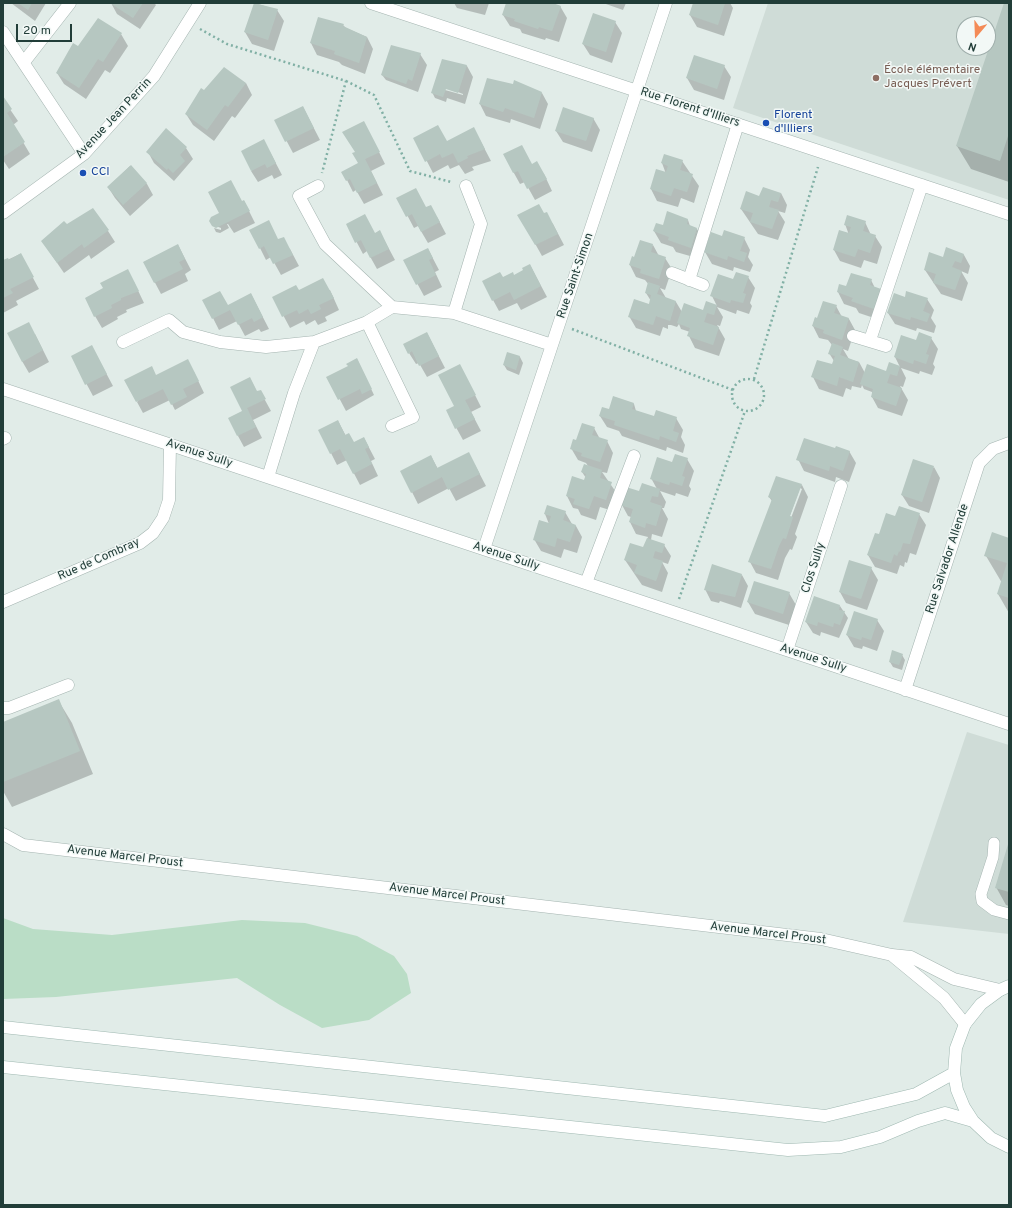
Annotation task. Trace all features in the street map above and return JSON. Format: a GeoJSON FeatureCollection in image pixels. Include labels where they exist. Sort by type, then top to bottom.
{"type":"FeatureCollection","features":[{"type":"Feature","properties":{"kind":"street"},"geometry":{"type":"LineString","coordinates":[[24,62],[70,3]]}},
{"type":"Feature","properties":{"kind":"street","name":"Avenue Jean Perrin"},"geometry":{"type":"LineString","coordinates":[[3,213],[84,154],[154,76],[189,23],[200,3]]}},
{"type":"Feature","properties":{"kind":"street","name":"Rue Florent d'Illiers"},"geometry":{"type":"LineString","coordinates":[[371,3],[1009,214]]}},
{"type":"Feature","properties":{"kind":"street","name":"Rue Saint-Simon"},"geometry":{"type":"LineString","coordinates":[[484,549],[638,91],[666,3]]}},
{"type":"Feature","properties":{"kind":"street"},"geometry":{"type":"LineString","coordinates":[[3,32],[84,154]]}},
{"type":"Feature","properties":{"kind":"street"},"geometry":{"type":"LineString","coordinates":[[689,280],[738,124]]}},
{"type":"Feature","properties":{"kind":"street"},"geometry":{"type":"LineString","coordinates":[[870,340],[922,185]]}},
{"type":"Feature","properties":{"kind":"street"},"geometry":{"type":"LineString","coordinates":[[318,186],[299,196],[325,244],[392,307]]}},
{"type":"Feature","properties":{"kind":"street"},"geometry":{"type":"LineString","coordinates":[[454,313],[481,224],[466,186]]}},
{"type":"Feature","properties":{"kind":"street"},"geometry":{"type":"LineString","coordinates":[[672,273],[703,285]]}},
{"type":"Feature","properties":{"kind":"street"},"geometry":{"type":"LineString","coordinates":[[123,342],[169,320],[183,332],[220,342],[266,347],[314,342],[367,322],[392,307],[454,313],[552,345]]}},
{"type":"Feature","properties":{"kind":"street"},"geometry":{"type":"LineString","coordinates":[[367,322],[413,417],[392,426]]}},
{"type":"Feature","properties":{"kind":"street"},"geometry":{"type":"LineString","coordinates":[[853,336],[886,346]]}},
{"type":"Feature","properties":{"kind":"street"},"geometry":{"type":"LineString","coordinates":[[268,477],[294,393],[314,342]]}},
{"type":"Feature","properties":{"kind":"street","name":"Avenue Sully"},"geometry":{"type":"LineString","coordinates":[[3,389],[1009,724]]}},
{"type":"Feature","properties":{"kind":"street","name":"Rue Salvador Allende"},"geometry":{"type":"LineString","coordinates":[[905,690],[979,463],[993,449],[1009,443]]}},
{"type":"Feature","properties":{"kind":"street","name":"Rue de Combray"},"geometry":{"type":"LineString","coordinates":[[3,602],[140,543],[153,533],[163,518],[169,500],[170,445]]}},
{"type":"Feature","properties":{"kind":"street"},"geometry":{"type":"LineString","coordinates":[[586,583],[634,456]]}},
{"type":"Feature","properties":{"kind":"street","name":"Clos Sully"},"geometry":{"type":"LineString","coordinates":[[787,650],[841,486]]}},
{"type":"Feature","properties":{"kind":"street"},"geometry":{"type":"LineString","coordinates":[[3,708],[9,708],[68,685]]}},
{"type":"Feature","properties":{"kind":"street","name":"Avenue Marcel Proust"},"geometry":{"type":"LineString","coordinates":[[3,834],[23,845],[821,939],[892,955],[911,957],[954,979],[1004,988]]}},
{"type":"Feature","properties":{"kind":"street","name":"Avenue Marcel Proust"},"geometry":{"type":"LineString","coordinates":[[892,955],[944,998],[965,1024]]}},
{"type":"Feature","properties":{"kind":"street"},"geometry":{"type":"LineString","coordinates":[[1004,988],[981,1004],[965,1024],[956,1048],[954,1073],[957,1090],[964,1106],[974,1121],[991,1138],[1009,1147]]}},
{"type":"Feature","properties":{"kind":"street"},"geometry":{"type":"LineString","coordinates":[[3,1027],[825,1116],[916,1094],[954,1073]]}},
{"type":"Feature","properties":{"kind":"street"},"geometry":{"type":"LineString","coordinates":[[3,1067],[788,1150],[841,1147],[880,1137],[918,1121],[945,1113],[974,1121]]}},
{"type":"Feature","properties":{"kind":"lane"},"geometry":{"type":"LineString","coordinates":[[994,843],[993,857],[981,894],[982,900],[994,910],[1009,914]]}},
{"type":"Feature","properties":{"kind":"path"},"geometry":{"type":"LineString","coordinates":[[189,23],[227,44],[346,81],[374,95],[410,171],[466,186]]}},
{"type":"Feature","properties":{"kind":"path"},"geometry":{"type":"LineString","coordinates":[[318,186],[346,81]]}},
{"type":"Feature","properties":{"kind":"path"},"geometry":{"type":"LineString","coordinates":[[754,379],[823,152]]}},
{"type":"Feature","properties":{"kind":"path"},"geometry":{"type":"LineString","coordinates":[[560,324],[733,390]]}},
{"type":"Feature","properties":{"kind":"path"},"geometry":{"type":"LineString","coordinates":[[744,379],[754,379],[762,386],[764,391],[763,401],[756,409],[746,411],[736,405],[733,400],[733,390],[739,381],[744,379]]}},
{"type":"Feature","properties":{"kind":"path"},"geometry":{"type":"LineString","coordinates":[[675,613],[746,411]]}},
{"type":"Feature","properties":{"kind":"shaded area","name":"École élémentaire Jacques Prévert"},"geometry":{"type":"Polygon","coordinates":[[[768,3],[1009,3],[1009,200],[733,108],[768,3]]]}},
{"type":"Feature","properties":{"kind":"shaded area"},"geometry":{"type":"Polygon","coordinates":[[[967,732],[1009,745],[1009,934],[903,922],[967,732]]]}},
{"type":"Feature","properties":{"kind":"green space"},"geometry":{"type":"Polygon","coordinates":[[[3,918],[33,929],[112,935],[242,920],[305,923],[357,936],[394,956],[407,974],[411,993],[369,1020],[322,1028],[280,1005],[237,978],[56,997],[3,999],[3,918]]]}},
{"type":"Feature","properties":{"kind":"building"},"geometry":{"type":"Polygon","coordinates":[[[18,3],[32,3],[28,10],[18,3]]]}},
{"type":"Feature","properties":{"kind":"building"},"geometry":{"type":"Polygon","coordinates":[[[110,3],[143,3],[133,18],[110,3]]]}},
{"type":"Feature","properties":{"kind":"building"},"geometry":{"type":"Polygon","coordinates":[[[254,3],[278,9],[268,40],[244,32],[254,3]]]}},
{"type":"Feature","properties":{"kind":"building"},"geometry":{"type":"Polygon","coordinates":[[[506,3],[553,3],[561,6],[552,31],[539,27],[538,29],[514,21],[515,19],[502,15],[506,3]]]}},
{"type":"Feature","properties":{"kind":"building"},"geometry":{"type":"Polygon","coordinates":[[[693,3],[725,3],[718,25],[689,15],[693,3]]]}},
{"type":"Feature","properties":{"kind":"building"},"geometry":{"type":"Polygon","coordinates":[[[1004,3],[1009,3],[1009,133],[1000,161],[956,146],[986,56],[996,56],[996,27],[1004,3]]]}},
{"type":"Feature","properties":{"kind":"building"},"geometry":{"type":"Polygon","coordinates":[[[593,13],[616,21],[606,52],[582,44],[593,13]]]}},
{"type":"Feature","properties":{"kind":"building"},"geometry":{"type":"Polygon","coordinates":[[[318,17],[344,24],[343,26],[367,37],[359,63],[334,54],[335,51],[310,43],[318,17]]]}},
{"type":"Feature","properties":{"kind":"building"},"geometry":{"type":"Polygon","coordinates":[[[98,18],[122,33],[103,62],[98,59],[79,88],[56,73],[73,43],[78,46],[98,18]]]}},
{"type":"Feature","properties":{"kind":"building"},"geometry":{"type":"Polygon","coordinates":[[[391,45],[421,53],[412,81],[408,79],[406,84],[381,75],[391,45]]]}},
{"type":"Feature","properties":{"kind":"building"},"geometry":{"type":"Polygon","coordinates":[[[694,55],[725,65],[717,89],[686,78],[694,55]]]}},
{"type":"Feature","properties":{"kind":"building"},"geometry":{"type":"Polygon","coordinates":[[[442,59],[467,65],[458,93],[446,89],[443,97],[431,93],[442,59]]]}},
{"type":"Feature","properties":{"kind":"building"},"geometry":{"type":"Polygon","coordinates":[[[224,67],[246,83],[228,107],[225,105],[207,130],[185,114],[201,88],[204,90],[224,67]]]}},
{"type":"Feature","properties":{"kind":"building"},"geometry":{"type":"Polygon","coordinates":[[[487,78],[513,84],[514,80],[542,92],[534,118],[505,108],[503,112],[479,104],[487,78]]]}},
{"type":"Feature","properties":{"kind":"building"},"geometry":{"type":"Polygon","coordinates":[[[3,96],[12,109],[7,113],[25,142],[3,157],[3,96]]]}},
{"type":"Feature","properties":{"kind":"building"},"geometry":{"type":"Polygon","coordinates":[[[303,106],[314,128],[285,142],[274,120],[303,106]]]}},
{"type":"Feature","properties":{"kind":"building"},"geometry":{"type":"Polygon","coordinates":[[[563,107],[594,118],[586,141],[555,131],[563,107]]]}},
{"type":"Feature","properties":{"kind":"building"},"geometry":{"type":"Polygon","coordinates":[[[364,121],[380,152],[365,159],[377,183],[357,193],[350,179],[346,181],[341,172],[358,163],[352,153],[355,152],[342,132],[364,121]]]}},
{"type":"Feature","properties":{"kind":"building"},"geometry":{"type":"Polygon","coordinates":[[[438,125],[447,141],[474,127],[485,149],[467,156],[468,158],[458,163],[453,153],[442,158],[440,154],[425,162],[413,138],[438,125]]]}},
{"type":"Feature","properties":{"kind":"building"},"geometry":{"type":"Polygon","coordinates":[[[166,128],[187,147],[180,155],[185,161],[173,173],[168,168],[167,170],[146,152],[166,128]]]}},
{"type":"Feature","properties":{"kind":"building"},"geometry":{"type":"Polygon","coordinates":[[[264,139],[276,163],[267,168],[265,164],[251,171],[241,151],[264,139]]]}},
{"type":"Feature","properties":{"kind":"building"},"geometry":{"type":"Polygon","coordinates":[[[522,145],[532,164],[537,161],[547,179],[527,189],[518,171],[513,173],[503,154],[522,145]]]}},
{"type":"Feature","properties":{"kind":"building"},"geometry":{"type":"Polygon","coordinates":[[[664,154],[683,160],[680,170],[693,174],[687,192],[674,188],[671,196],[650,189],[656,169],[666,172],[668,166],[661,163],[664,154]]]}},
{"type":"Feature","properties":{"kind":"building"},"geometry":{"type":"Polygon","coordinates":[[[131,165],[147,183],[123,205],[107,187],[131,165]]]}},
{"type":"Feature","properties":{"kind":"building"},"geometry":{"type":"Polygon","coordinates":[[[231,180],[242,201],[244,200],[250,211],[216,228],[212,226],[209,221],[211,217],[219,213],[208,192],[231,180]]]}},
{"type":"Feature","properties":{"kind":"building"},"geometry":{"type":"Polygon","coordinates":[[[763,187],[781,193],[778,202],[771,200],[769,207],[779,210],[772,229],[750,222],[753,213],[740,209],[746,191],[759,196],[763,187]]]}},
{"type":"Feature","properties":{"kind":"building"},"geometry":{"type":"Polygon","coordinates":[[[416,188],[426,207],[431,205],[440,222],[421,232],[412,214],[406,217],[396,198],[416,188]]]}},
{"type":"Feature","properties":{"kind":"building"},"geometry":{"type":"Polygon","coordinates":[[[539,204],[544,213],[547,212],[558,234],[535,245],[517,215],[539,204]]]}},
{"type":"Feature","properties":{"kind":"building"},"geometry":{"type":"Polygon","coordinates":[[[93,208],[109,230],[84,248],[82,244],[57,263],[41,241],[64,221],[67,224],[93,208]]]}},
{"type":"Feature","properties":{"kind":"building"},"geometry":{"type":"Polygon","coordinates":[[[667,211],[688,219],[687,224],[697,228],[691,248],[668,240],[669,237],[653,231],[656,223],[663,225],[667,211]]]}},
{"type":"Feature","properties":{"kind":"building"},"geometry":{"type":"Polygon","coordinates":[[[365,214],[375,233],[380,230],[389,249],[370,258],[361,240],[355,243],[346,224],[365,214]]]}},
{"type":"Feature","properties":{"kind":"building"},"geometry":{"type":"Polygon","coordinates":[[[847,215],[866,221],[863,231],[876,235],[870,253],[858,249],[855,257],[833,250],[839,230],[849,233],[851,227],[844,225],[847,215]]]}},
{"type":"Feature","properties":{"kind":"building"},"geometry":{"type":"Polygon","coordinates":[[[269,220],[278,239],[284,237],[293,255],[273,264],[264,246],[259,249],[249,230],[269,220]]]}},
{"type":"Feature","properties":{"kind":"building"},"geometry":{"type":"Polygon","coordinates":[[[724,230],[745,237],[740,251],[747,253],[744,262],[728,256],[727,260],[704,252],[711,232],[722,236],[724,230]]]}},
{"type":"Feature","properties":{"kind":"building"},"geometry":{"type":"Polygon","coordinates":[[[640,240],[653,244],[651,252],[666,257],[659,279],[640,273],[641,269],[629,265],[632,256],[634,257],[640,240]]]}},
{"type":"Feature","properties":{"kind":"building"},"geometry":{"type":"Polygon","coordinates":[[[178,244],[185,259],[179,262],[183,269],[154,283],[143,262],[178,244]]]}},
{"type":"Feature","properties":{"kind":"building"},"geometry":{"type":"Polygon","coordinates":[[[946,247],[964,254],[961,263],[955,261],[952,267],[962,271],[955,290],[933,283],[936,274],[924,270],[929,252],[943,257],[946,247]]]}},
{"type":"Feature","properties":{"kind":"building"},"geometry":{"type":"Polygon","coordinates":[[[428,248],[433,258],[429,260],[436,275],[416,285],[403,260],[428,248]]]}},
{"type":"Feature","properties":{"kind":"building"},"geometry":{"type":"Polygon","coordinates":[[[21,253],[34,277],[10,289],[13,293],[3,298],[3,260],[8,258],[9,260],[21,253]]]}},
{"type":"Feature","properties":{"kind":"building"},"geometry":{"type":"Polygon","coordinates":[[[530,264],[541,286],[514,300],[510,292],[492,301],[482,281],[500,272],[503,277],[513,272],[514,275],[523,270],[522,268],[530,264]]]}},
{"type":"Feature","properties":{"kind":"building"},"geometry":{"type":"Polygon","coordinates":[[[128,269],[139,291],[121,298],[121,300],[111,305],[112,308],[94,317],[85,298],[103,288],[100,283],[128,269]]]}},
{"type":"Feature","properties":{"kind":"building"},"geometry":{"type":"Polygon","coordinates":[[[736,272],[749,276],[743,293],[746,294],[743,303],[731,300],[730,303],[710,296],[718,274],[733,279],[736,272]]]}},
{"type":"Feature","properties":{"kind":"building"},"geometry":{"type":"Polygon","coordinates":[[[851,273],[872,279],[870,285],[881,289],[874,309],[851,301],[853,298],[837,292],[839,284],[846,286],[851,273]]]}},
{"type":"Feature","properties":{"kind":"building"},"geometry":{"type":"Polygon","coordinates":[[[323,278],[334,298],[319,305],[321,309],[311,314],[308,309],[299,314],[297,310],[282,317],[272,297],[296,285],[299,290],[323,278]]]}},
{"type":"Feature","properties":{"kind":"building"},"geometry":{"type":"Polygon","coordinates":[[[648,282],[660,286],[657,294],[676,301],[670,321],[656,316],[653,325],[628,317],[634,299],[649,304],[651,295],[645,293],[648,282]]]}},
{"type":"Feature","properties":{"kind":"building"},"geometry":{"type":"Polygon","coordinates":[[[220,291],[228,305],[251,293],[263,317],[254,322],[252,318],[238,325],[230,310],[212,319],[202,300],[220,291]]]}},
{"type":"Feature","properties":{"kind":"building"},"geometry":{"type":"Polygon","coordinates":[[[906,291],[928,298],[923,311],[930,314],[927,322],[911,317],[910,320],[887,313],[894,293],[905,297],[906,291]]]}},
{"type":"Feature","properties":{"kind":"building"},"geometry":{"type":"Polygon","coordinates":[[[706,301],[717,305],[714,315],[707,313],[704,322],[719,327],[713,345],[687,336],[690,328],[677,323],[684,303],[703,310],[706,301]]]}},
{"type":"Feature","properties":{"kind":"building"},"geometry":{"type":"Polygon","coordinates":[[[823,301],[837,305],[834,313],[849,318],[842,340],[823,333],[824,330],[812,326],[815,317],[817,318],[823,301]]]}},
{"type":"Feature","properties":{"kind":"building"},"geometry":{"type":"Polygon","coordinates":[[[29,322],[43,350],[22,362],[7,333],[29,322]]]}},
{"type":"Feature","properties":{"kind":"building"},"geometry":{"type":"Polygon","coordinates":[[[427,332],[439,356],[419,366],[412,351],[408,354],[403,344],[427,332]]]}},
{"type":"Feature","properties":{"kind":"building"},"geometry":{"type":"Polygon","coordinates":[[[919,332],[932,337],[926,354],[929,355],[926,364],[914,360],[913,364],[894,357],[901,335],[916,340],[919,332]]]}},
{"type":"Feature","properties":{"kind":"building"},"geometry":{"type":"Polygon","coordinates":[[[832,343],[843,347],[840,355],[859,362],[853,382],[839,377],[837,386],[811,377],[817,360],[832,364],[835,356],[828,354],[832,343]]]}},
{"type":"Feature","properties":{"kind":"building"},"geometry":{"type":"Polygon","coordinates":[[[92,345],[107,374],[85,385],[71,356],[92,345]]]}},
{"type":"Feature","properties":{"kind":"building"},"geometry":{"type":"Polygon","coordinates":[[[507,352],[520,356],[516,370],[503,365],[507,352]]]}},
{"type":"Feature","properties":{"kind":"building"},"geometry":{"type":"Polygon","coordinates":[[[357,358],[372,389],[362,394],[360,389],[338,400],[326,377],[348,366],[346,364],[357,358]]]}},
{"type":"Feature","properties":{"kind":"building"},"geometry":{"type":"Polygon","coordinates":[[[188,359],[199,381],[183,389],[187,397],[171,405],[163,389],[136,402],[124,380],[152,366],[156,375],[188,359]]]}},
{"type":"Feature","properties":{"kind":"building"},"geometry":{"type":"Polygon","coordinates":[[[889,362],[900,366],[897,376],[890,374],[887,383],[902,388],[896,406],[871,397],[873,389],[860,384],[867,364],[886,371],[889,362]]]}},
{"type":"Feature","properties":{"kind":"building"},"geometry":{"type":"Polygon","coordinates":[[[460,364],[476,395],[465,400],[475,419],[455,429],[446,410],[454,406],[438,375],[460,364]]]}},
{"type":"Feature","properties":{"kind":"building"},"geometry":{"type":"Polygon","coordinates":[[[250,377],[257,391],[261,390],[266,399],[247,408],[256,427],[237,436],[228,418],[242,411],[230,387],[250,377]]]}},
{"type":"Feature","properties":{"kind":"building"},"geometry":{"type":"Polygon","coordinates":[[[613,396],[634,403],[632,409],[654,416],[656,410],[677,417],[673,431],[679,433],[676,442],[660,436],[659,440],[614,425],[615,421],[599,416],[602,407],[609,409],[613,396]]]}},
{"type":"Feature","properties":{"kind":"building"},"geometry":{"type":"Polygon","coordinates":[[[338,420],[345,435],[349,433],[354,442],[364,437],[369,447],[365,449],[372,464],[353,474],[340,449],[330,454],[318,430],[338,420]]]}},
{"type":"Feature","properties":{"kind":"building"},"geometry":{"type":"Polygon","coordinates":[[[582,423],[595,427],[592,435],[608,440],[600,462],[581,456],[582,453],[570,449],[573,439],[576,440],[582,423]]]}},
{"type":"Feature","properties":{"kind":"building"},"geometry":{"type":"Polygon","coordinates":[[[804,438],[850,451],[843,471],[830,466],[829,471],[796,460],[804,438]]]}},
{"type":"Feature","properties":{"kind":"building"},"geometry":{"type":"Polygon","coordinates":[[[469,452],[480,474],[448,490],[442,477],[411,493],[400,471],[431,455],[437,468],[469,452]]]}},
{"type":"Feature","properties":{"kind":"building"},"geometry":{"type":"Polygon","coordinates":[[[675,454],[688,458],[682,476],[685,477],[682,486],[670,482],[669,485],[650,479],[657,457],[672,462],[675,454]]]}},
{"type":"Feature","properties":{"kind":"building"},"geometry":{"type":"Polygon","coordinates":[[[913,459],[934,466],[922,502],[901,495],[913,459]]]}},
{"type":"Feature","properties":{"kind":"building"},"geometry":{"type":"Polygon","coordinates":[[[584,464],[602,470],[600,478],[612,482],[606,500],[594,496],[589,509],[573,504],[575,499],[566,496],[572,476],[584,480],[586,474],[581,472],[584,464]]]}},
{"type":"Feature","properties":{"kind":"building"},"geometry":{"type":"Polygon","coordinates":[[[776,476],[802,484],[790,516],[793,517],[786,539],[783,538],[779,546],[771,569],[748,562],[772,499],[768,497],[776,476]]]}},
{"type":"Feature","properties":{"kind":"building"},"geometry":{"type":"Polygon","coordinates":[[[642,483],[660,489],[658,497],[652,496],[650,502],[662,506],[656,526],[646,523],[645,528],[629,522],[633,509],[620,505],[626,487],[639,491],[642,483]]]}},
{"type":"Feature","properties":{"kind":"building"},"geometry":{"type":"Polygon","coordinates":[[[547,505],[566,511],[563,520],[576,525],[570,542],[557,538],[555,547],[533,540],[539,520],[549,523],[551,516],[544,514],[547,505]]]}},
{"type":"Feature","properties":{"kind":"building"},"geometry":{"type":"Polygon","coordinates":[[[899,506],[920,513],[910,544],[903,543],[897,556],[894,554],[891,563],[867,555],[875,533],[879,534],[886,513],[895,516],[899,506]]]}},
{"type":"Feature","properties":{"kind":"building"},"geometry":{"type":"Polygon","coordinates":[[[992,532],[1009,538],[1009,598],[997,594],[1007,563],[984,556],[992,532]]]}},
{"type":"Feature","properties":{"kind":"building"},"geometry":{"type":"Polygon","coordinates":[[[647,538],[665,544],[662,553],[655,551],[653,558],[663,561],[656,581],[634,573],[637,565],[624,560],[630,543],[643,547],[647,538]]]}},
{"type":"Feature","properties":{"kind":"building"},"geometry":{"type":"Polygon","coordinates":[[[849,560],[872,567],[861,599],[839,592],[849,560]]]}},
{"type":"Feature","properties":{"kind":"building"},"geometry":{"type":"Polygon","coordinates":[[[712,564],[742,574],[735,597],[704,590],[712,564]]]}},
{"type":"Feature","properties":{"kind":"building"},"geometry":{"type":"Polygon","coordinates":[[[754,581],[790,592],[783,614],[747,602],[754,581]]]}},
{"type":"Feature","properties":{"kind":"building"},"geometry":{"type":"Polygon","coordinates":[[[814,596],[840,605],[839,610],[845,611],[840,625],[834,623],[833,627],[818,622],[817,626],[805,622],[814,596]]]}},
{"type":"Feature","properties":{"kind":"building"},"geometry":{"type":"Polygon","coordinates":[[[854,611],[878,619],[871,640],[862,637],[861,640],[846,635],[854,611]]]}},
{"type":"Feature","properties":{"kind":"building"},"geometry":{"type":"Polygon","coordinates":[[[892,650],[903,654],[899,665],[889,662],[892,650]]]}},
{"type":"Feature","properties":{"kind":"building"},"geometry":{"type":"Polygon","coordinates":[[[59,699],[80,751],[3,782],[3,722],[59,699]]]}},
{"type":"Feature","properties":{"kind":"building"},"geometry":{"type":"Polygon","coordinates":[[[1009,841],[1009,892],[995,888],[1009,841]]]}},
{"type":"Feature","properties":{"kind":"place","name":"École élémentaire Jacques Prévert"},"geometry":{"type":"Point","coordinates":[876,78]}},
{"type":"Feature","properties":{"kind":"place","name":"Florent d'Illiers"},"geometry":{"type":"Point","coordinates":[766,123]}},
{"type":"Feature","properties":{"kind":"place","name":"CCI"},"geometry":{"type":"Point","coordinates":[83,173]}}]}
